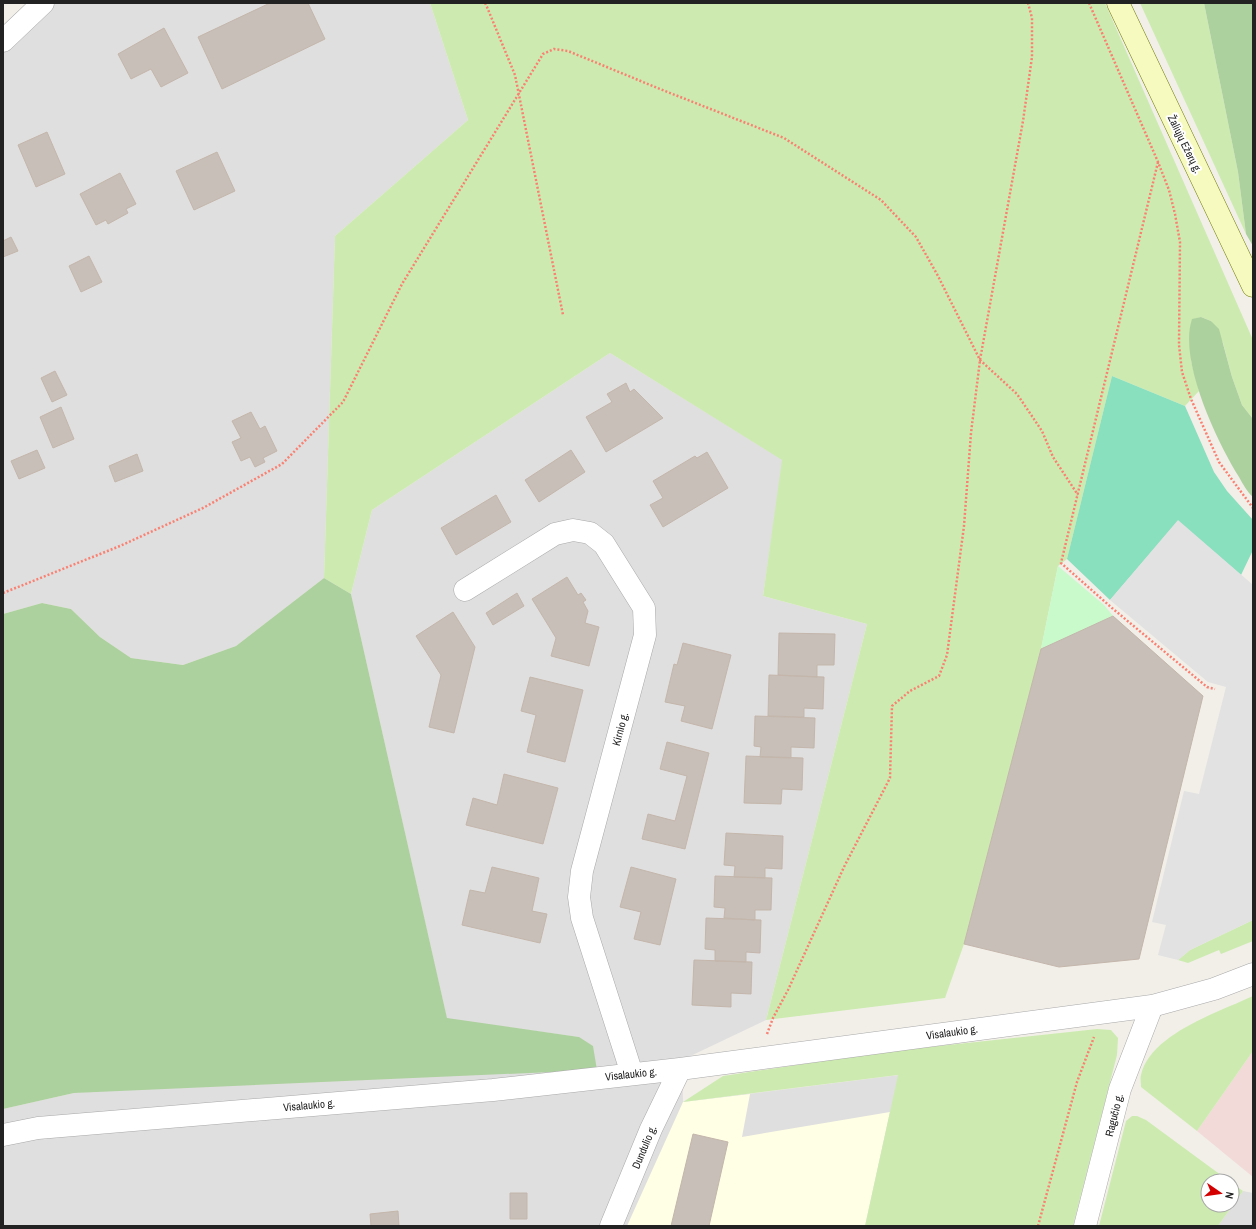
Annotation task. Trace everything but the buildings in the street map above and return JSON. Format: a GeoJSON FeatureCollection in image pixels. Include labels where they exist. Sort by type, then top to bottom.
{"type":"FeatureCollection","features":[{"type":"Feature","properties":{"kind":"main road","name":"Žaliųjų Ežerų g."},"geometry":{"type":"LineString","coordinates":[[1118,3],[1253,286]]}},
{"type":"Feature","properties":{"kind":"street"},"geometry":{"type":"LineString","coordinates":[[3,41],[43,3]]}},
{"type":"Feature","properties":{"kind":"street","name":"Kirnio g."},"geometry":{"type":"LineString","coordinates":[[465,590],[555,534],[573,530],[590,533],[604,544],[644,608],[645,635],[582,871],[579,897],[582,918],[632,1074]]}},
{"type":"Feature","properties":{"kind":"street","name":"Visalaukio g."},"geometry":{"type":"LineString","coordinates":[[3,1135],[38,1128],[493,1090],[758,1059],[1152,1006],[1214,989],[1253,974]]}},
{"type":"Feature","properties":{"kind":"street","name":"Ragučio g."},"geometry":{"type":"LineString","coordinates":[[1085,1226],[1120,1089],[1152,1006]]}},
{"type":"Feature","properties":{"kind":"street","name":"Dundulio g."},"geometry":{"type":"LineString","coordinates":[[612,1226],[651,1129],[680,1069]]}},
{"type":"Feature","properties":{"kind":"path"},"geometry":{"type":"LineString","coordinates":[[485,3],[515,75],[562,315]]}},
{"type":"Feature","properties":{"kind":"path"},"geometry":{"type":"LineString","coordinates":[[758,1059],[773,1018],[788,990],[844,867],[890,778],[892,706],[910,691],[939,676],[947,655],[964,526],[971,433],[980,360],[1024,114],[1032,57],[1032,18],[1028,3]]}},
{"type":"Feature","properties":{"kind":"path"},"geometry":{"type":"LineString","coordinates":[[1089,3],[1169,190],[1180,242],[1179,345],[1182,372],[1191,399],[1219,462],[1253,508]]}},
{"type":"Feature","properties":{"kind":"path"},"geometry":{"type":"LineString","coordinates":[[3,593],[120,546],[196,512],[282,464],[343,402],[402,284],[543,54],[554,49],[568,51],[784,138],[881,200],[916,237],[938,276],[980,360],[1017,394],[1042,431],[1053,457],[1078,495]]}},
{"type":"Feature","properties":{"kind":"path"},"geometry":{"type":"LineString","coordinates":[[1158,162],[1061,563],[1112,608],[1207,687],[1215,689]]}},
{"type":"Feature","properties":{"kind":"path"},"geometry":{"type":"LineString","coordinates":[[1038,1226],[1077,1082],[1102,1013]]}},
{"type":"Feature","properties":{"kind":"shaded area"},"geometry":{"type":"Polygon","coordinates":[[[29,3],[430,3],[468,120],[335,236],[324,578],[236,646],[183,665],[131,658],[100,637],[71,609],[42,603],[3,614],[3,28],[29,3]]]}},
{"type":"Feature","properties":{"kind":"shaded area"},"geometry":{"type":"Polygon","coordinates":[[[610,353],[783,460],[763,596],[867,624],[766,1020],[682,1060],[683,1102],[899,1075],[865,1226],[3,1226],[3,1109],[74,1093],[579,1037],[447,1019],[351,594],[372,510],[610,353]]]}},
{"type":"Feature","properties":{"kind":"shaded area"},"geometry":{"type":"Polygon","coordinates":[[[1178,520],[1253,585],[1253,920],[1190,950],[1178,960],[1158,955],[1166,925],[1152,922],[1184,791],[1199,794],[1226,687],[1208,682],[1110,600],[1178,520]]]}},
{"type":"Feature","properties":{"kind":"shaded area"},"geometry":{"type":"Polygon","coordinates":[[[1253,1051],[1253,1177],[1197,1131],[1253,1051]]]}},
{"type":"Feature","properties":{"kind":"shaded area"},"geometry":{"type":"Polygon","coordinates":[[[750,1094],[742,1137],[890,1112],[865,1226],[627,1226],[683,1102],[750,1094]]]}},
{"type":"Feature","properties":{"kind":"shaded area"},"geometry":{"type":"Polygon","coordinates":[[[1243,1191],[1253,1193],[1253,1226],[1218,1226],[1227,1213],[1240,1213],[1240,1195],[1243,1191]]]}},
{"type":"Feature","properties":{"kind":"green space"},"geometry":{"type":"Polygon","coordinates":[[[430,3],[1105,3],[1253,340],[1253,419],[1242,405],[1232,377],[1223,343],[1211,321],[1201,317],[1192,320],[1191,361],[1199,391],[1185,406],[1112,376],[1067,559],[1058,566],[1041,649],[964,944],[945,998],[766,1020],[867,624],[763,596],[782,460],[610,353],[372,510],[351,594],[324,578],[335,236],[468,120],[430,3]]]}},
{"type":"Feature","properties":{"kind":"green space"},"geometry":{"type":"Polygon","coordinates":[[[1140,3],[1204,3],[1238,172],[1246,234],[1140,3]]]}},
{"type":"Feature","properties":{"kind":"green space"},"geometry":{"type":"Polygon","coordinates":[[[1204,3],[1253,3],[1253,246],[1246,234],[1238,172],[1204,3]]]}},
{"type":"Feature","properties":{"kind":"green space"},"geometry":{"type":"Polygon","coordinates":[[[1201,317],[1211,321],[1219,329],[1232,377],[1242,405],[1253,419],[1253,497],[1244,485],[1220,443],[1202,400],[1195,378],[1190,356],[1189,336],[1192,319],[1201,317]]]}},
{"type":"Feature","properties":{"kind":"green space"},"geometry":{"type":"Polygon","coordinates":[[[1112,376],[1185,406],[1214,472],[1227,491],[1253,520],[1253,550],[1241,575],[1178,521],[1110,600],[1067,559],[1112,376]]]}},
{"type":"Feature","properties":{"kind":"green space"},"geometry":{"type":"Polygon","coordinates":[[[1058,566],[1104,605],[1113,616],[1041,649],[1058,566]]]}},
{"type":"Feature","properties":{"kind":"green space"},"geometry":{"type":"Polygon","coordinates":[[[324,578],[351,594],[447,1018],[579,1037],[593,1046],[597,1070],[74,1093],[3,1109],[3,614],[42,603],[71,609],[100,637],[131,658],[183,665],[236,646],[324,578]]]}},
{"type":"Feature","properties":{"kind":"green space"},"geometry":{"type":"Polygon","coordinates":[[[1253,920],[1253,941],[1221,954],[1219,950],[1188,963],[1178,960],[1190,950],[1253,920]]]}},
{"type":"Feature","properties":{"kind":"green space"},"geometry":{"type":"Polygon","coordinates":[[[1253,996],[1253,1051],[1197,1131],[1141,1087],[1141,1076],[1147,1060],[1171,1036],[1205,1017],[1253,996]]]}},
{"type":"Feature","properties":{"kind":"green space"},"geometry":{"type":"Polygon","coordinates":[[[1097,1029],[1111,1030],[1118,1038],[1117,1055],[1073,1226],[865,1226],[898,1075],[683,1102],[723,1076],[883,1052],[1097,1029]]]}},
{"type":"Feature","properties":{"kind":"green space"},"geometry":{"type":"Polygon","coordinates":[[[1132,1116],[1137,1116],[1146,1120],[1218,1173],[1200,1173],[1200,1213],[1227,1213],[1218,1226],[1099,1226],[1126,1121],[1132,1116]]]}}]}
